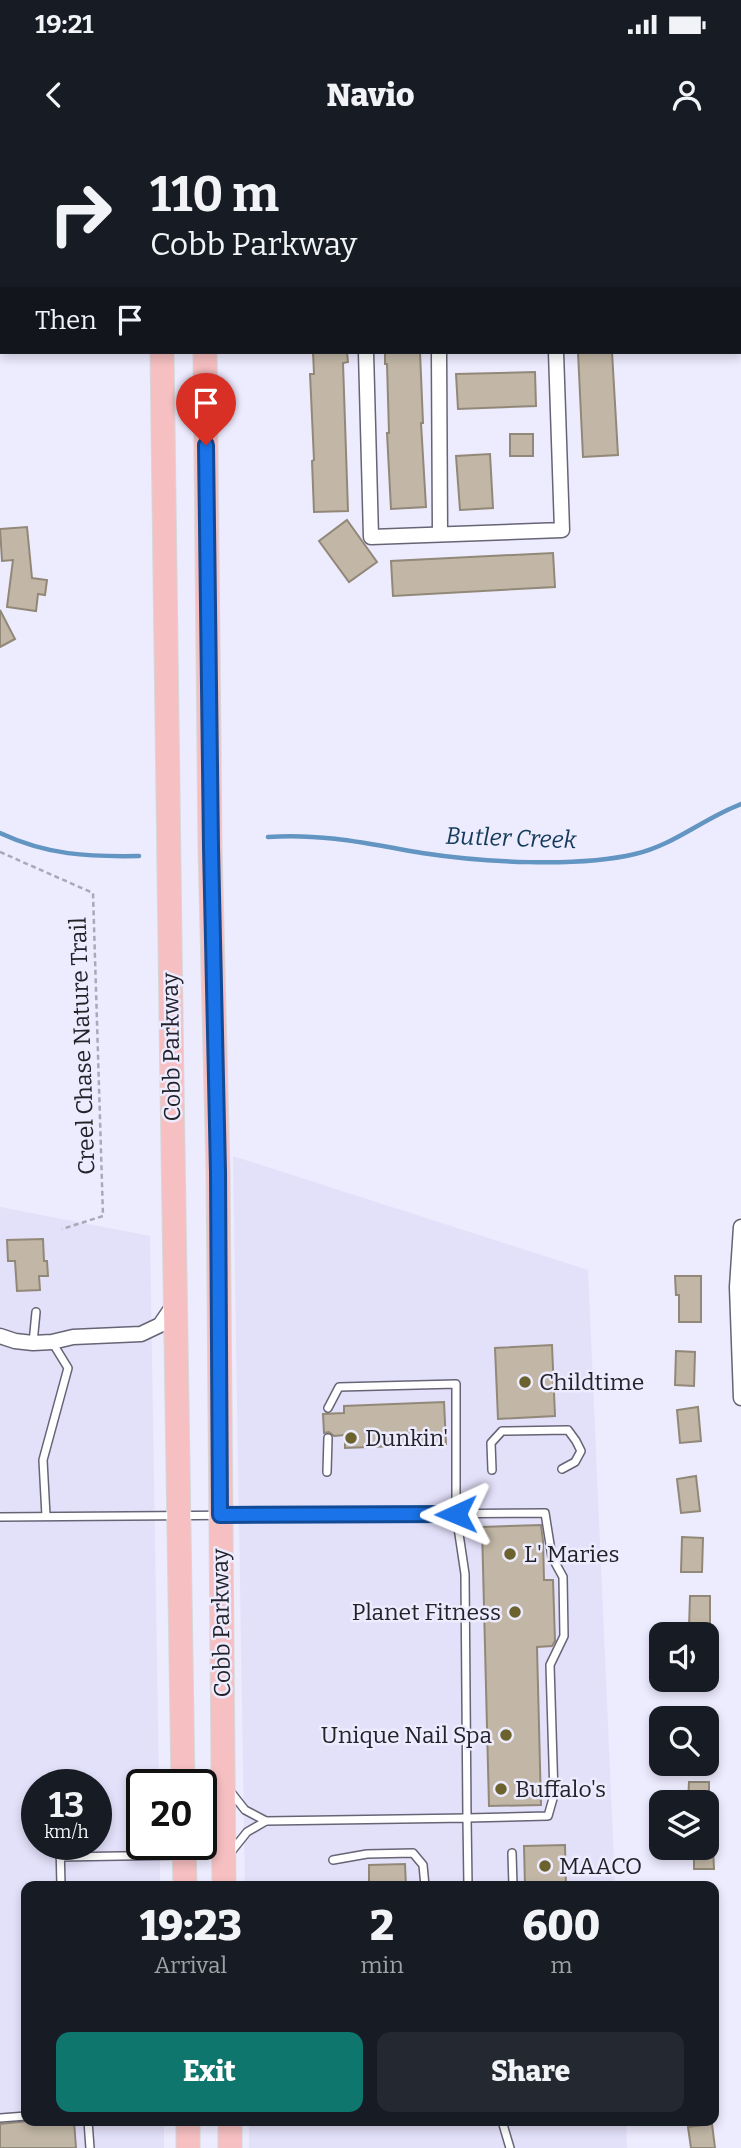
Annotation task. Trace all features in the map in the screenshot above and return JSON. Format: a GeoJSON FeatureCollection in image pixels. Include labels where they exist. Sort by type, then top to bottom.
{"type":"FeatureCollection","features":[{"type":"Feature","properties":{"kind":"main road","name":"Cobb Parkway"},"geometry":{"type":"LineString","coordinates":[[162,354],[183,1769]]}},
{"type":"Feature","properties":{"kind":"main road","name":"Cobb Parkway"},"geometry":{"type":"LineString","coordinates":[[205,354],[218,1172],[225,1881]]}},
{"type":"Feature","properties":{"kind":"main road"},"geometry":{"type":"LineString","coordinates":[[184,1860],[185,1881]]}},
{"type":"Feature","properties":{"kind":"main road"},"geometry":{"type":"LineString","coordinates":[[188,2126],[188,2148]]}},
{"type":"Feature","properties":{"kind":"street"},"geometry":{"type":"LineString","coordinates":[[366,354],[371,537],[562,530],[556,354]]}},
{"type":"Feature","properties":{"kind":"street"},"geometry":{"type":"LineString","coordinates":[[439,354],[440,534]]}},
{"type":"Feature","properties":{"kind":"street"},"geometry":{"type":"LineString","coordinates":[[741,1227],[737,1287],[741,1398]]}},
{"type":"Feature","properties":{"kind":"street"},"geometry":{"type":"LineString","coordinates":[[0,1336],[33,1343],[73,1337],[131,1336],[146,1333],[160,1325],[175,1302]]}},
{"type":"Feature","properties":{"kind":"lane"},"geometry":{"type":"LineString","coordinates":[[33,1343],[36,1312]]}},
{"type":"Feature","properties":{"kind":"lane"},"geometry":{"type":"LineString","coordinates":[[46,1516],[43,1460],[68,1368],[52,1342]]}},
{"type":"Feature","properties":{"kind":"lane"},"geometry":{"type":"LineString","coordinates":[[328,1408],[339,1387],[456,1384],[456,1514],[465,1574],[468,1881]]}},
{"type":"Feature","properties":{"kind":"lane"},"geometry":{"type":"LineString","coordinates":[[492,1470],[491,1443],[502,1431],[568,1430],[581,1451],[575,1462],[562,1469]]}},
{"type":"Feature","properties":{"kind":"lane"},"geometry":{"type":"LineString","coordinates":[[327,1472],[328,1438]]}},
{"type":"Feature","properties":{"kind":"lane"},"geometry":{"type":"LineString","coordinates":[[0,1517],[545,1513],[552,1557],[563,1577],[564,1636],[550,1665],[554,1795],[548,1816],[267,1821],[245,1810],[223,1781]]}},
{"type":"Feature","properties":{"kind":"lane"},"geometry":{"type":"LineString","coordinates":[[224,1861],[247,1832],[267,1821]]}},
{"type":"Feature","properties":{"kind":"lane"},"geometry":{"type":"LineString","coordinates":[[333,1860],[367,1854],[413,1853],[424,1865],[425,1881]]}},
{"type":"Feature","properties":{"kind":"lane"},"geometry":{"type":"LineString","coordinates":[[512,1853],[513,1881]]}},
{"type":"Feature","properties":{"kind":"lane"},"geometry":{"type":"LineString","coordinates":[[60,1860],[61,1881]]}},
{"type":"Feature","properties":{"kind":"lane"},"geometry":{"type":"LineString","coordinates":[[0,2118],[21,2116]]}},
{"type":"Feature","properties":{"kind":"lane"},"geometry":{"type":"LineString","coordinates":[[88,2126],[90,2148]]}},
{"type":"Feature","properties":{"kind":"lane"},"geometry":{"type":"LineString","coordinates":[[503,2126],[510,2148]]}},
{"type":"Feature","properties":{"kind":"path","name":"Creel Chase Nature Trail"},"geometry":{"type":"LineString","coordinates":[[0,852],[93,892],[103,1216],[62,1229]]}},
{"type":"Feature","properties":{"kind":"shaded area"},"geometry":{"type":"Polygon","coordinates":[[[233,1156],[588,1270],[615,1881],[245,1881],[233,1156]]]}},
{"type":"Feature","properties":{"kind":"shaded area"},"geometry":{"type":"Polygon","coordinates":[[[0,1207],[150,1236],[159,1769],[126,1769],[126,1860],[160,1860],[160,1881],[21,1881],[21,2126],[164,2126],[164,2148],[0,2148],[0,1207]]]}},
{"type":"Feature","properties":{"kind":"shaded area"},"geometry":{"type":"Polygon","coordinates":[[[249,2126],[626,2126],[627,2148],[249,2148],[249,2126]]]}},
{"type":"Feature","properties":{"kind":"building"},"geometry":{"type":"Polygon","coordinates":[[[313,354],[347,354],[348,362],[343,363],[348,511],[314,512],[310,374],[314,374],[313,354]]]}},
{"type":"Feature","properties":{"kind":"building"},"geometry":{"type":"Polygon","coordinates":[[[385,354],[420,354],[426,507],[391,509],[385,354]]]}},
{"type":"Feature","properties":{"kind":"building"},"geometry":{"type":"Polygon","coordinates":[[[578,354],[612,354],[618,455],[583,457],[578,354]]]}},
{"type":"Feature","properties":{"kind":"building"},"geometry":{"type":"Polygon","coordinates":[[[535,372],[536,406],[458,409],[456,374],[535,372]]]}},
{"type":"Feature","properties":{"kind":"building"},"geometry":{"type":"Polygon","coordinates":[[[510,434],[533,434],[533,456],[510,456],[510,434]]]}},
{"type":"Feature","properties":{"kind":"building"},"geometry":{"type":"Polygon","coordinates":[[[490,454],[493,508],[460,510],[456,456],[490,454]]]}},
{"type":"Feature","properties":{"kind":"building"},"geometry":{"type":"Polygon","coordinates":[[[347,520],[377,562],[349,582],[319,541],[347,520]]]}},
{"type":"Feature","properties":{"kind":"building"},"geometry":{"type":"Polygon","coordinates":[[[27,527],[32,578],[47,580],[45,595],[38,594],[36,611],[7,607],[13,560],[2,561],[0,529],[27,527]]]}},
{"type":"Feature","properties":{"kind":"building"},"geometry":{"type":"Polygon","coordinates":[[[553,553],[555,587],[393,596],[391,561],[553,553]]]}},
{"type":"Feature","properties":{"kind":"building"},"geometry":{"type":"Polygon","coordinates":[[[0,610],[15,639],[0,647],[0,610]]]}},
{"type":"Feature","properties":{"kind":"building"},"geometry":{"type":"Polygon","coordinates":[[[43,1239],[48,1276],[39,1276],[40,1290],[17,1291],[15,1261],[8,1261],[7,1240],[43,1239]]]}},
{"type":"Feature","properties":{"kind":"building"},"geometry":{"type":"Polygon","coordinates":[[[675,1276],[701,1276],[701,1322],[679,1322],[679,1295],[676,1295],[675,1276]]]}},
{"type":"Feature","properties":{"kind":"building","name":"Childtime"},"geometry":{"type":"Polygon","coordinates":[[[552,1345],[555,1416],[498,1419],[495,1348],[552,1345]]]}},
{"type":"Feature","properties":{"kind":"building"},"geometry":{"type":"Polygon","coordinates":[[[676,1351],[695,1352],[694,1386],[675,1385],[676,1351]]]}},
{"type":"Feature","properties":{"kind":"building"},"geometry":{"type":"Polygon","coordinates":[[[444,1402],[446,1444],[345,1448],[345,1435],[324,1433],[323,1414],[344,1413],[344,1406],[444,1402]]]}},
{"type":"Feature","properties":{"kind":"building"},"geometry":{"type":"Polygon","coordinates":[[[698,1407],[701,1441],[680,1443],[677,1410],[698,1407]]]}},
{"type":"Feature","properties":{"kind":"building"},"geometry":{"type":"Polygon","coordinates":[[[696,1476],[700,1511],[681,1513],[677,1479],[696,1476]]]}},
{"type":"Feature","properties":{"kind":"building"},"geometry":{"type":"Polygon","coordinates":[[[541,1525],[544,1580],[553,1580],[555,1641],[552,1646],[537,1647],[541,1805],[489,1806],[482,1527],[541,1525]]]}},
{"type":"Feature","properties":{"kind":"building"},"geometry":{"type":"Polygon","coordinates":[[[682,1537],[703,1538],[702,1572],[681,1572],[682,1537]]]}},
{"type":"Feature","properties":{"kind":"building"},"geometry":{"type":"Polygon","coordinates":[[[690,1596],[710,1596],[710,1622],[689,1622],[690,1596]]]}},
{"type":"Feature","properties":{"kind":"building"},"geometry":{"type":"Polygon","coordinates":[[[689,1782],[709,1782],[709,1790],[689,1790],[689,1782]]]}},
{"type":"Feature","properties":{"kind":"building","name":"MAACO"},"geometry":{"type":"Polygon","coordinates":[[[565,1845],[566,1881],[525,1881],[524,1846],[565,1845]]]}},
{"type":"Feature","properties":{"kind":"building"},"geometry":{"type":"Polygon","coordinates":[[[694,1860],[714,1860],[714,1869],[694,1869],[694,1860]]]}},
{"type":"Feature","properties":{"kind":"building"},"geometry":{"type":"Polygon","coordinates":[[[405,1864],[406,1881],[369,1881],[369,1865],[405,1864]]]}},
{"type":"Feature","properties":{"kind":"building"},"geometry":{"type":"Polygon","coordinates":[[[21,2122],[21,2126],[74,2126],[76,2148],[0,2148],[0,2124],[21,2122]]]}},
{"type":"Feature","properties":{"kind":"building"},"geometry":{"type":"Polygon","coordinates":[[[712,2126],[715,2148],[691,2148],[688,2127],[712,2126]]]}},
{"type":"Feature","properties":{"kind":"waterway","name":"Butler Creek"},"geometry":{"type":"LineString","coordinates":[[268,837],[326,838],[472,859],[586,861],[649,850],[741,804]]}},
{"type":"Feature","properties":{"kind":"waterway","name":"Butler Creek"},"geometry":{"type":"LineString","coordinates":[[0,833],[34,846],[68,853],[139,856]]}},
{"type":"Feature","properties":{"kind":"place","name":"Childtime"},"geometry":{"type":"Point","coordinates":[525,1382]}},
{"type":"Feature","properties":{"kind":"place","name":"Dunkin'"},"geometry":{"type":"Point","coordinates":[351,1438]}},
{"type":"Feature","properties":{"kind":"place","name":"L' Maries"},"geometry":{"type":"Point","coordinates":[510,1554]}},
{"type":"Feature","properties":{"kind":"place","name":"Planet Fitness"},"geometry":{"type":"Point","coordinates":[515,1612]}},
{"type":"Feature","properties":{"kind":"place","name":"Unique Nail Spa"},"geometry":{"type":"Point","coordinates":[506,1735]}},
{"type":"Feature","properties":{"kind":"place","name":"Buffalo's"},"geometry":{"type":"Point","coordinates":[501,1789]}},
{"type":"Feature","properties":{"kind":"place","name":"MAACO"},"geometry":{"type":"Point","coordinates":[545,1866]}},
{"type":"Feature","properties":{"kind":"route"},"geometry":{"type":"LineString","coordinates":[[206,445],[218,1172],[220,1515],[456,1514]]}}]}
